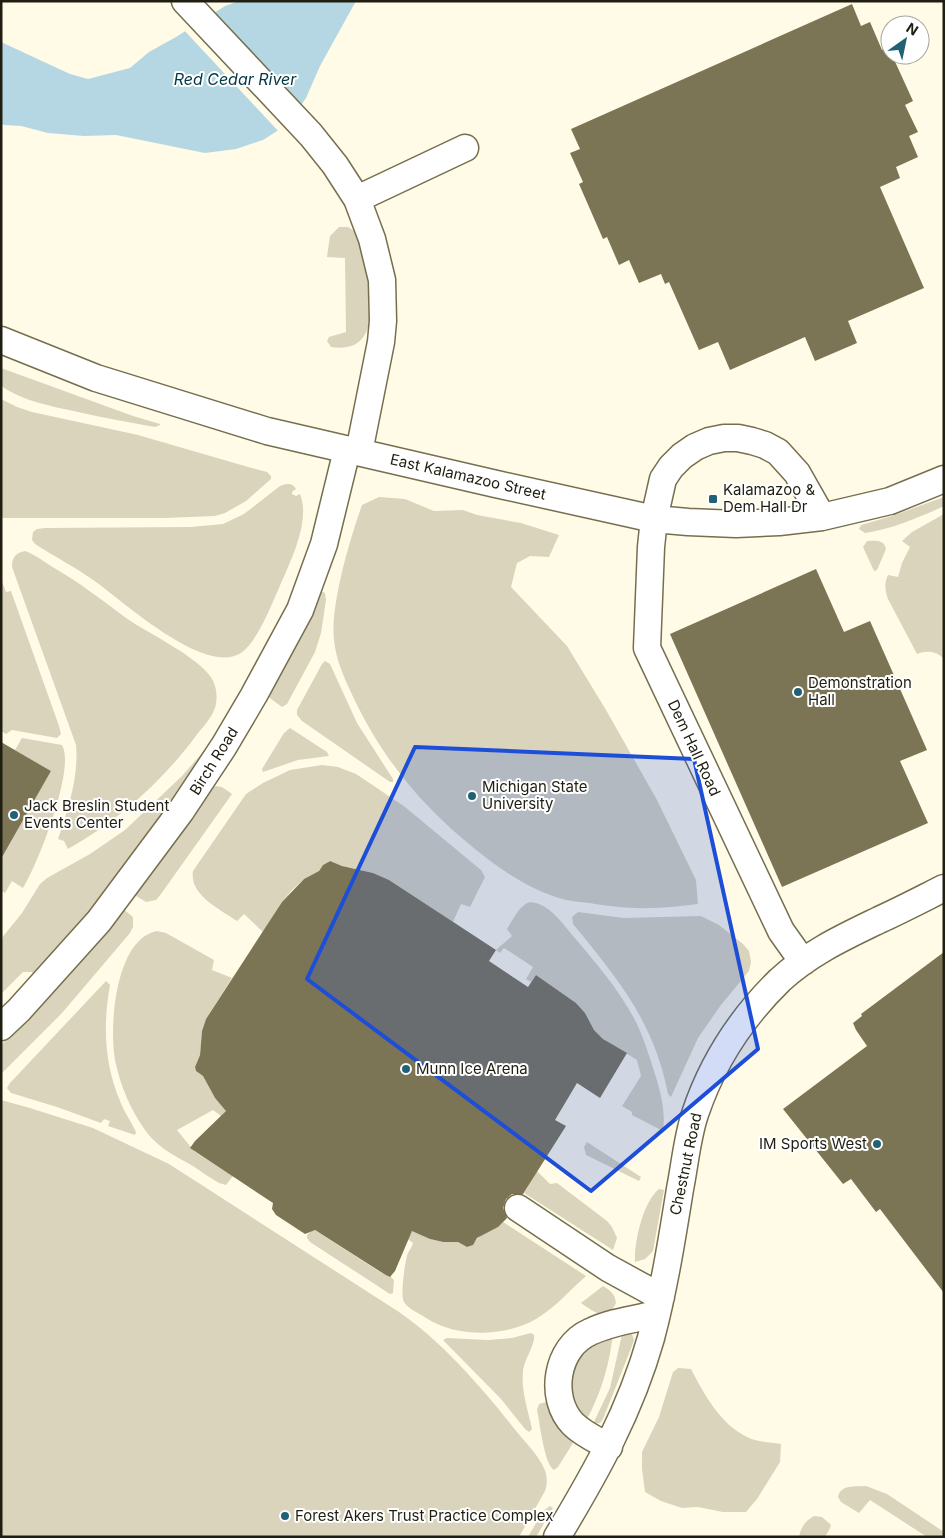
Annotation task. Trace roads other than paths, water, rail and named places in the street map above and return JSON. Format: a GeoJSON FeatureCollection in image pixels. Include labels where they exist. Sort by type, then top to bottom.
{"type":"FeatureCollection","features":[{"type":"Feature","properties":{"kind":"street","name":"Birch Road"},"geometry":{"type":"LineString","coordinates":[[1,1027],[19,1010],[99,921],[181,811],[224,746],[254,695],[300,610],[324,544],[353,451],[381,342],[383,322],[382,280],[372,239],[357,199],[336,165],[311,135],[187,4]]}},
{"type":"Feature","properties":{"kind":"street"},"geometry":{"type":"LineString","coordinates":[[357,199],[466,148]]}},
{"type":"Feature","properties":{"kind":"street","name":"East Kalamazoo Street"},"geometry":{"type":"LineString","coordinates":[[1,340],[96,378],[181,406],[267,431],[591,506],[654,518],[688,522],[736,524],[822,517],[890,500],[944,479]]}},
{"type":"Feature","properties":{"kind":"street","name":"Dem Hall Road"},"geometry":{"type":"LineString","coordinates":[[803,962],[781,931],[647,648],[651,547],[654,518],[663,479],[671,467],[682,456],[695,448],[709,441],[724,438],[738,438],[765,445],[778,452],[797,473],[822,517]]}},
{"type":"Feature","properties":{"kind":"street","name":"Chestnut Road"},"geometry":{"type":"LineString","coordinates":[[557,1537],[586,1490],[609,1447],[643,1364],[659,1305],[688,1142],[695,1115],[704,1090],[729,1042],[744,1020],[782,979],[803,962],[849,933],[944,888]]}},
{"type":"Feature","properties":{"kind":"street"},"geometry":{"type":"LineString","coordinates":[[518,1208],[608,1268],[659,1305]]}},
{"type":"Feature","properties":{"kind":"street"},"geometry":{"type":"LineString","coordinates":[[609,1447],[584,1433],[573,1424],[565,1413],[561,1399],[558,1373],[563,1359],[574,1344],[589,1332],[659,1305]]}},
{"type":"Feature","properties":{"kind":"water","name":"Red Cedar River"},"geometry":{"type":"Polygon","coordinates":[[[239,1],[356,1],[320,66],[306,98],[288,124],[263,140],[236,149],[205,153],[116,135],[84,136],[48,133],[1,123],[1,42],[70,74],[88,79],[130,68],[149,52],[225,6],[239,1]]]}},
{"type":"Feature","properties":{"kind":"place","name":"Kalamazoo & Dem Hall Dr"},"geometry":{"type":"Point","coordinates":[713,499]}},
{"type":"Feature","properties":{"kind":"place","name":"Demonstration Hall"},"geometry":{"type":"Point","coordinates":[798,692]}},
{"type":"Feature","properties":{"kind":"place","name":"Michigan State University"},"geometry":{"type":"Point","coordinates":[472,796]}},
{"type":"Feature","properties":{"kind":"place","name":"Jack Breslin Student Events Center"},"geometry":{"type":"Point","coordinates":[14,815]}},
{"type":"Feature","properties":{"kind":"place","name":"Munn Ice Arena"},"geometry":{"type":"Point","coordinates":[406,1069]}},
{"type":"Feature","properties":{"kind":"place","name":"IM Sports West"},"geometry":{"type":"Point","coordinates":[877,1144]}},
{"type":"Feature","properties":{"kind":"place","name":"Forest Akers Trust Practice Complex"},"geometry":{"type":"Point","coordinates":[285,1516]}}]}
